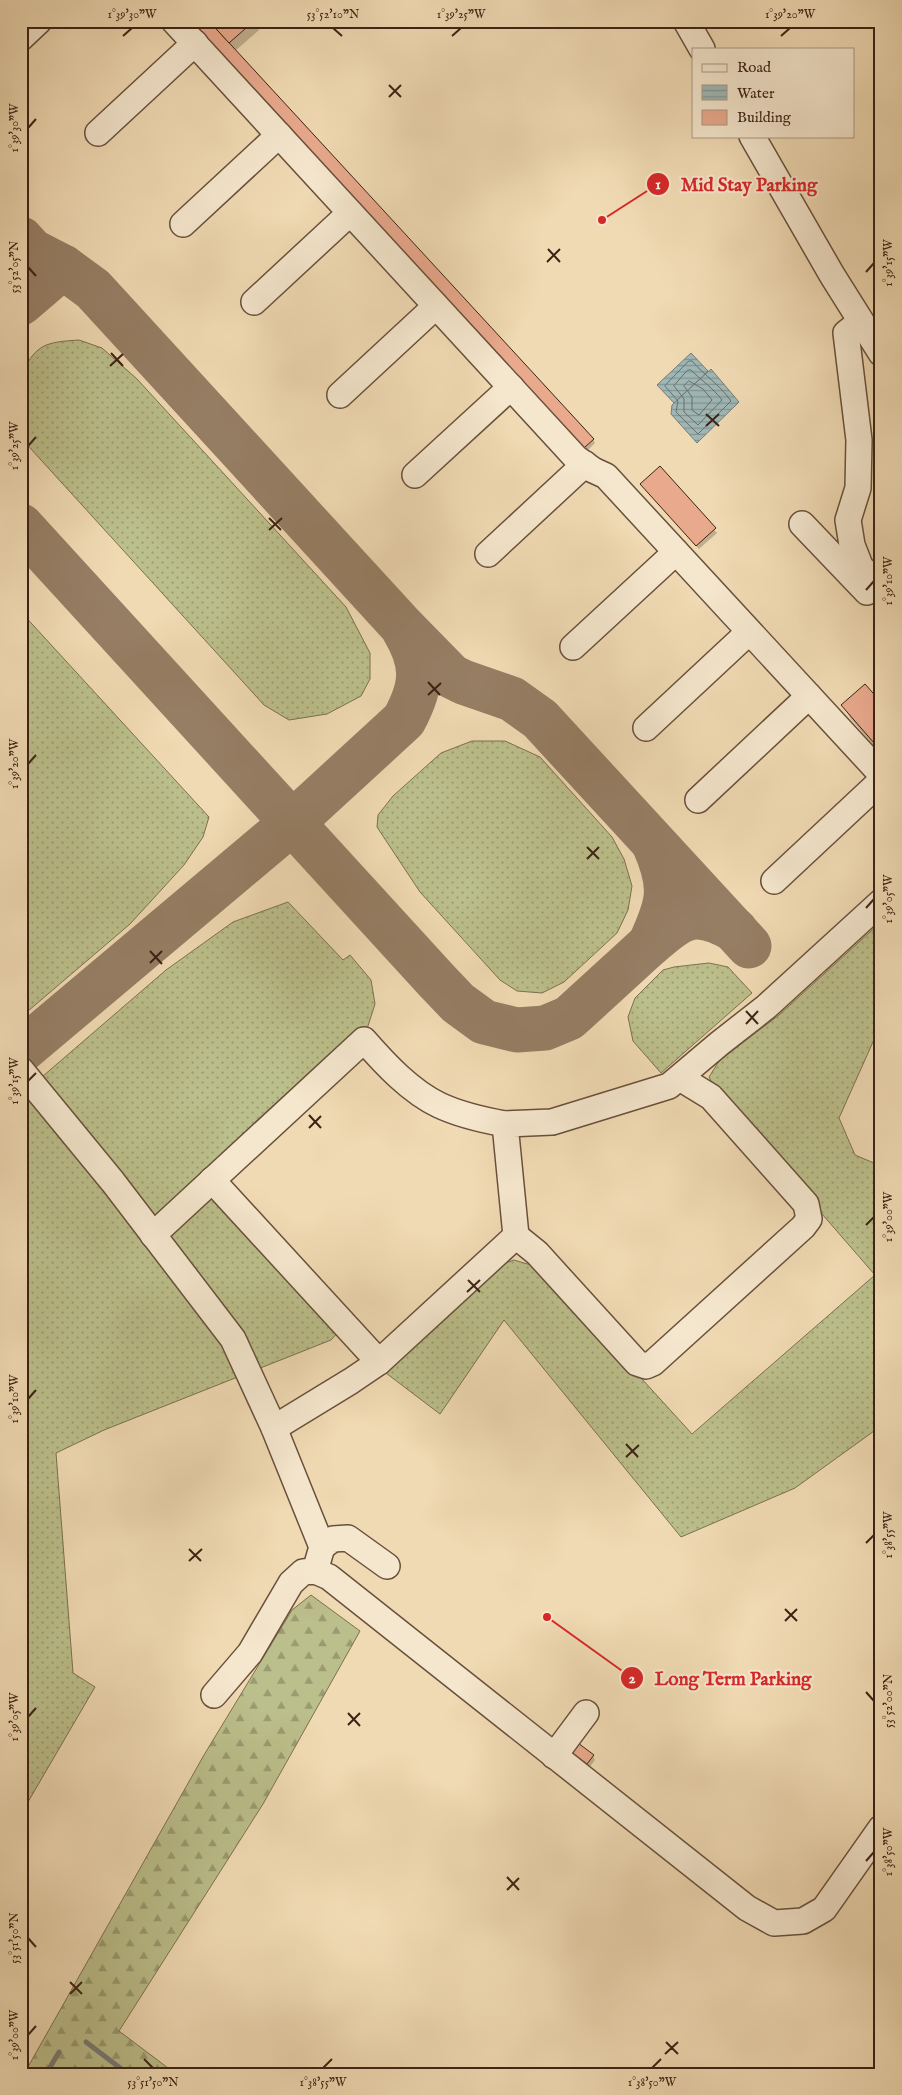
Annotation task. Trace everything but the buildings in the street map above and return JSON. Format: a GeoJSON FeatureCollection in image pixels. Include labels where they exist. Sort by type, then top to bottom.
{"type":"FeatureCollection","features":[{"type":"Feature","properties":{"kind":"street"},"geometry":{"type":"LineString","coordinates":[[21,38],[39,21]]}},
{"type":"Feature","properties":{"kind":"street"},"geometry":{"type":"LineString","coordinates":[[174,21],[576,458],[606,476],[881,774]]}},
{"type":"Feature","properties":{"kind":"street"},"geometry":{"type":"LineString","coordinates":[[686,21],[701,48]]}},
{"type":"Feature","properties":{"kind":"street"},"geometry":{"type":"LineString","coordinates":[[98,133],[195,43]]}},
{"type":"Feature","properties":{"kind":"street"},"geometry":{"type":"LineString","coordinates":[[183,224],[279,135]]}},
{"type":"Feature","properties":{"kind":"street"},"geometry":{"type":"LineString","coordinates":[[753,138],[860,322],[881,353]]}},
{"type":"Feature","properties":{"kind":"street"},"geometry":{"type":"LineString","coordinates":[[254,302],[350,213]]}},
{"type":"Feature","properties":{"kind":"street"},"geometry":{"type":"LineString","coordinates":[[340,395],[436,306]]}},
{"type":"Feature","properties":{"kind":"street"},"geometry":{"type":"LineString","coordinates":[[860,322],[846,333],[858,440],[858,488],[848,520],[852,545],[861,568],[881,583]]}},
{"type":"Feature","properties":{"kind":"street"},"geometry":{"type":"LineString","coordinates":[[416,475],[511,387]]}},
{"type":"Feature","properties":{"kind":"street"},"geometry":{"type":"LineString","coordinates":[[488,554],[585,464]]}},
{"type":"Feature","properties":{"kind":"street"},"geometry":{"type":"LineString","coordinates":[[848,520],[831,536],[802,524],[864,591],[881,599]]}},
{"type":"Feature","properties":{"kind":"street"},"geometry":{"type":"LineString","coordinates":[[573,647],[676,552]]}},
{"type":"Feature","properties":{"kind":"street"},"geometry":{"type":"LineString","coordinates":[[646,728],[749,632]]}},
{"type":"Feature","properties":{"kind":"street"},"geometry":{"type":"LineString","coordinates":[[698,800],[809,696]]}},
{"type":"Feature","properties":{"kind":"street"},"geometry":{"type":"LineString","coordinates":[[774,881],[881,780]]}},
{"type":"Feature","properties":{"kind":"street"},"geometry":{"type":"LineString","coordinates":[[153,1234],[364,1040],[401,1078],[438,1105],[458,1113],[505,1124],[561,1120],[669,1086],[766,1007],[881,902]]}},
{"type":"Feature","properties":{"kind":"street"},"geometry":{"type":"LineString","coordinates":[[21,1070],[113,1182],[233,1340],[274,1428],[322,1547]]}},
{"type":"Feature","properties":{"kind":"street"},"geometry":{"type":"LineString","coordinates":[[505,1124],[516,1236],[537,1254],[637,1363],[646,1366],[653,1363],[803,1227],[809,1219],[806,1204],[711,1097],[680,1078]]}},
{"type":"Feature","properties":{"kind":"street"},"geometry":{"type":"LineString","coordinates":[[212,1180],[379,1362]]}},
{"type":"Feature","properties":{"kind":"street"},"geometry":{"type":"LineString","coordinates":[[274,1428],[379,1362],[516,1236]]}},
{"type":"Feature","properties":{"kind":"street"},"geometry":{"type":"LineString","coordinates":[[315,1571],[322,1547],[332,1539],[348,1538],[387,1566]]}},
{"type":"Feature","properties":{"kind":"street"},"geometry":{"type":"LineString","coordinates":[[214,1695],[250,1653],[291,1583],[303,1572],[315,1571],[329,1577],[747,1908],[774,1923],[803,1921],[824,1909],[881,1828]]}},
{"type":"Feature","properties":{"kind":"street"},"geometry":{"type":"LineString","coordinates":[[554,1756],[586,1713]]}},
{"type":"Feature","properties":{"kind":"green space"},"geometry":{"type":"Polygon","coordinates":[[[79,340],[102,348],[137,379],[346,607],[370,653],[370,679],[361,696],[327,714],[289,720],[264,705],[21,438],[20,391],[25,368],[30,358],[47,345],[79,340]]]}},
{"type":"Feature","properties":{"kind":"green space"},"geometry":{"type":"Polygon","coordinates":[[[21,612],[209,817],[203,837],[184,865],[130,924],[21,1017],[21,612]]]}},
{"type":"Feature","properties":{"kind":"green space"},"geometry":{"type":"Polygon","coordinates":[[[472,741],[505,741],[540,757],[612,837],[624,859],[632,886],[628,910],[617,933],[564,982],[542,993],[517,991],[500,980],[420,892],[377,827],[378,815],[393,796],[441,753],[472,741]]]}},
{"type":"Feature","properties":{"kind":"green space"},"geometry":{"type":"Polygon","coordinates":[[[288,902],[343,960],[350,955],[371,980],[375,1004],[367,1029],[203,1179],[340,1330],[331,1340],[104,1430],[56,1453],[73,1673],[95,1687],[21,1814],[21,1095],[166,970],[233,922],[288,902]]]}},
{"type":"Feature","properties":{"kind":"green space"},"geometry":{"type":"Polygon","coordinates":[[[881,922],[881,974],[873,989],[881,994],[881,1024],[839,1118],[855,1155],[881,1166],[881,1426],[795,1488],[681,1537],[504,1320],[440,1414],[382,1370],[494,1267],[514,1260],[541,1268],[692,1434],[875,1275],[717,1093],[709,1077],[719,1061],[779,1015],[881,922]]]}},
{"type":"Feature","properties":{"kind":"green space"},"geometry":{"type":"Polygon","coordinates":[[[709,963],[728,967],[752,993],[661,1073],[633,1041],[628,1017],[635,998],[663,970],[709,963]]]}},
{"type":"Feature","properties":{"kind":"green space"},"geometry":{"type":"Polygon","coordinates":[[[311,1595],[360,1631],[263,1804],[119,2031],[176,2074],[97,2074],[89,2068],[85,2074],[24,2074],[204,1755],[292,1610],[311,1595]]]}},
{"type":"Feature","properties":{"kind":"water"},"geometry":{"type":"Polygon","coordinates":[[[691,353],[708,371],[674,403],[657,385],[691,353]]]}},
{"type":"Feature","properties":{"kind":"water"},"geometry":{"type":"Polygon","coordinates":[[[711,369],[739,402],[697,443],[671,414],[672,405],[711,369]]]}},
{"type":"Feature","properties":{"kind":"waterway"},"geometry":{"type":"LineString","coordinates":[[86,2042],[128,2074]]}},
{"type":"Feature","properties":{"kind":"waterway"},"geometry":{"type":"LineString","coordinates":[[46,2074],[59,2052]]}},
{"type":"Feature","properties":{"kind":"taxiway"},"geometry":{"type":"LineString","coordinates":[[21,239],[32,251],[63,267],[93,289],[401,625],[451,676],[512,699],[540,719],[749,946]]}},
{"type":"Feature","properties":{"kind":"taxiway"},"geometry":{"type":"LineString","coordinates":[[21,303],[63,267]]}},
{"type":"Feature","properties":{"kind":"taxiway"},"geometry":{"type":"LineString","coordinates":[[21,526],[437,981],[458,1003],[484,1022],[517,1030],[545,1028],[569,1018],[650,944]]}},
{"type":"Feature","properties":{"kind":"taxiway"},"geometry":{"type":"LineString","coordinates":[[21,1051],[293,822],[404,720],[415,696],[419,675],[415,653],[404,630]]}},
{"type":"Feature","properties":{"kind":"taxiway"},"geometry":{"type":"LineString","coordinates":[[654,844],[664,872],[666,895],[665,906],[650,944],[671,927],[690,918],[709,919],[735,930]]}},
{"type":"Feature","properties":{"kind":"place","name":"Mid Stay Parking"},"geometry":{"type":"Point","coordinates":[602,220]}},
{"type":"Feature","properties":{"kind":"place","name":"Long Term Parking"},"geometry":{"type":"Point","coordinates":[547,1617]}}]}
